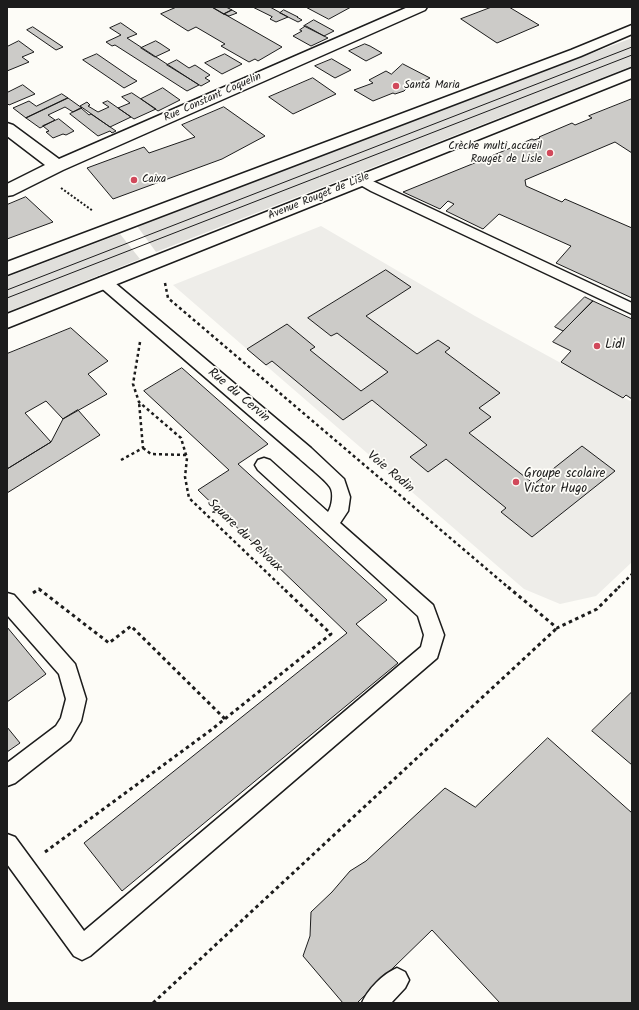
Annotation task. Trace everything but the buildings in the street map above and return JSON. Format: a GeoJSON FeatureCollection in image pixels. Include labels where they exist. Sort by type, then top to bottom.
{"type":"FeatureCollection","features":[{"type":"Feature","properties":{"kind":"main road","name":"Rue Constant Coquelin"},"geometry":{"type":"LineString","coordinates":[[7,191],[57,166],[420,7]]}},
{"type":"Feature","properties":{"kind":"main road"},"geometry":{"type":"LineString","coordinates":[[7,269],[576,53],[632,29]]}},
{"type":"Feature","properties":{"kind":"main road","name":"Avenue Rouget de Lisle"},"geometry":{"type":"LineString","coordinates":[[7,321],[630,75]]}},
{"type":"Feature","properties":{"kind":"main road"},"geometry":{"type":"LineString","coordinates":[[7,128],[57,166]]}},
{"type":"Feature","properties":{"kind":"lane"},"geometry":{"type":"LineString","coordinates":[[362,180],[632,309]]}},
{"type":"Feature","properties":{"kind":"lane","name":"Rue du Cervin"},"geometry":{"type":"LineString","coordinates":[[104,282],[305,453],[338,484],[341,497],[339,511],[329,524]]}},
{"type":"Feature","properties":{"kind":"lane"},"geometry":{"type":"LineString","coordinates":[[7,845],[82,948],[430,652],[434,635],[426,611],[264,465]]}},
{"type":"Feature","properties":{"kind":"lane"},"geometry":{"type":"LineString","coordinates":[[7,601],[68,670],[76,699],[71,721],[63,733],[7,776]]}},
{"type":"Feature","properties":{"kind":"lane"},"geometry":{"type":"LineString","coordinates":[[374,1003],[397,980]]}},
{"type":"Feature","properties":{"kind":"path"},"geometry":{"type":"LineString","coordinates":[[77,201],[95,213]]}},
{"type":"Feature","properties":{"kind":"path","name":"Voie Rodin"},"geometry":{"type":"LineString","coordinates":[[154,263],[163,274],[168,298],[557,628]]}},
{"type":"Feature","properties":{"kind":"path"},"geometry":{"type":"LineString","coordinates":[[142,448],[139,402],[133,384],[140,340],[154,324]]}},
{"type":"Feature","properties":{"kind":"path","name":"Square du Pelvoux"},"geometry":{"type":"LineString","coordinates":[[24,867],[225,719],[331,634],[189,498],[185,477],[187,458],[181,438],[139,402]]}},
{"type":"Feature","properties":{"kind":"path"},"geometry":{"type":"LineString","coordinates":[[142,448],[151,454],[186,455]]}},
{"type":"Feature","properties":{"kind":"path"},"geometry":{"type":"LineString","coordinates":[[121,460],[142,448]]}},
{"type":"Feature","properties":{"kind":"path"},"geometry":{"type":"LineString","coordinates":[[153,1003],[557,628],[597,609],[632,574]]}},
{"type":"Feature","properties":{"kind":"path"},"geometry":{"type":"LineString","coordinates":[[39,588],[109,643],[132,626],[225,719]]}},
{"type":"Feature","properties":{"kind":"shaded area"},"geometry":{"type":"Polygon","coordinates":[[[632,38],[632,66],[156,252],[137,226],[632,38]]]}},
{"type":"Feature","properties":{"kind":"shaded area","name":"Groupe scolaire Victor Hugo"},"geometry":{"type":"Polygon","coordinates":[[[321,226],[475,316],[632,402],[632,562],[596,596],[560,604],[524,589],[173,285],[321,226]]]}},
{"type":"Feature","properties":{"kind":"shaded area"},"geometry":{"type":"Polygon","coordinates":[[[120,234],[140,259],[7,312],[7,277],[120,234]]]}},
{"type":"Feature","properties":{"kind":"tram line"},"geometry":{"type":"LineString","coordinates":[[7,290],[632,47]]}},
{"type":"Feature","properties":{"kind":"tram line"},"geometry":{"type":"LineString","coordinates":[[7,298],[632,55]]}},
{"type":"Feature","properties":{"kind":"place","name":"Santa Maria"},"geometry":{"type":"Point","coordinates":[396,86]}},
{"type":"Feature","properties":{"kind":"place","name":"Crèche multi accueil Rouget de Lisle"},"geometry":{"type":"Point","coordinates":[550,153]}},
{"type":"Feature","properties":{"kind":"place","name":"Caixa"},"geometry":{"type":"Point","coordinates":[134,180]}},
{"type":"Feature","properties":{"kind":"place","name":"Lidl"},"geometry":{"type":"Point","coordinates":[597,346]}},
{"type":"Feature","properties":{"kind":"place","name":"Groupe scolaire Victor Hugo"},"geometry":{"type":"Point","coordinates":[516,482]}}]}
